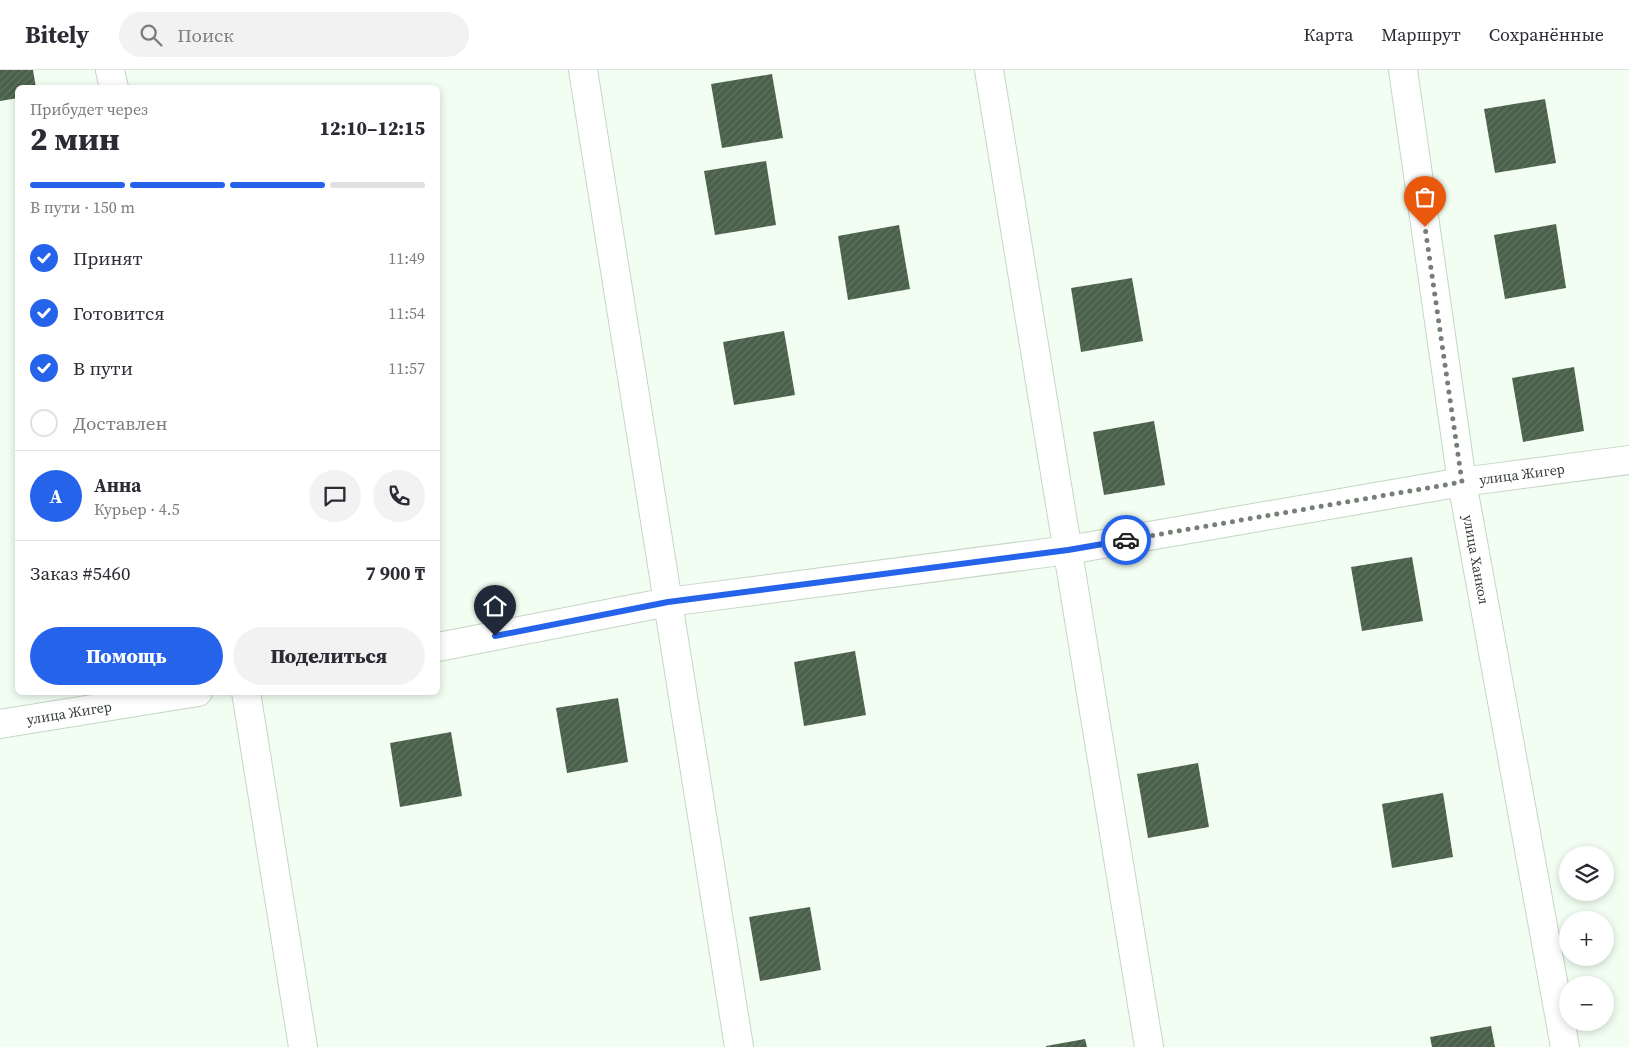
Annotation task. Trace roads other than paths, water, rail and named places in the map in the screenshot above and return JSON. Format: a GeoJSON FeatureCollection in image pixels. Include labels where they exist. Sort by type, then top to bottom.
{"type":"FeatureCollection","features":[{"type":"Feature","properties":{"kind":"street"},"geometry":{"type":"LineString","coordinates":[[110,70],[113,85]]}},
{"type":"Feature","properties":{"kind":"street"},"geometry":{"type":"LineString","coordinates":[[583,70],[739,1047]]}},
{"type":"Feature","properties":{"kind":"street"},"geometry":{"type":"LineString","coordinates":[[989,70],[1149,1047]]}},
{"type":"Feature","properties":{"kind":"street","name":"улица Ханкол"},"geometry":{"type":"LineString","coordinates":[[1403,70],[1462,482],[1565,1047]]}},
{"type":"Feature","properties":{"kind":"street","name":"улица Жигер"},"geometry":{"type":"LineString","coordinates":[[440,647],[668,602],[1068,550],[1462,482],[1629,460]]}},
{"type":"Feature","properties":{"kind":"street","name":"улица Жигер"},"geometry":{"type":"LineString","coordinates":[[0,724],[179,695]]}},
{"type":"Feature","properties":{"kind":"street"},"geometry":{"type":"LineString","coordinates":[[246,695],[303,1047]]}}]}
